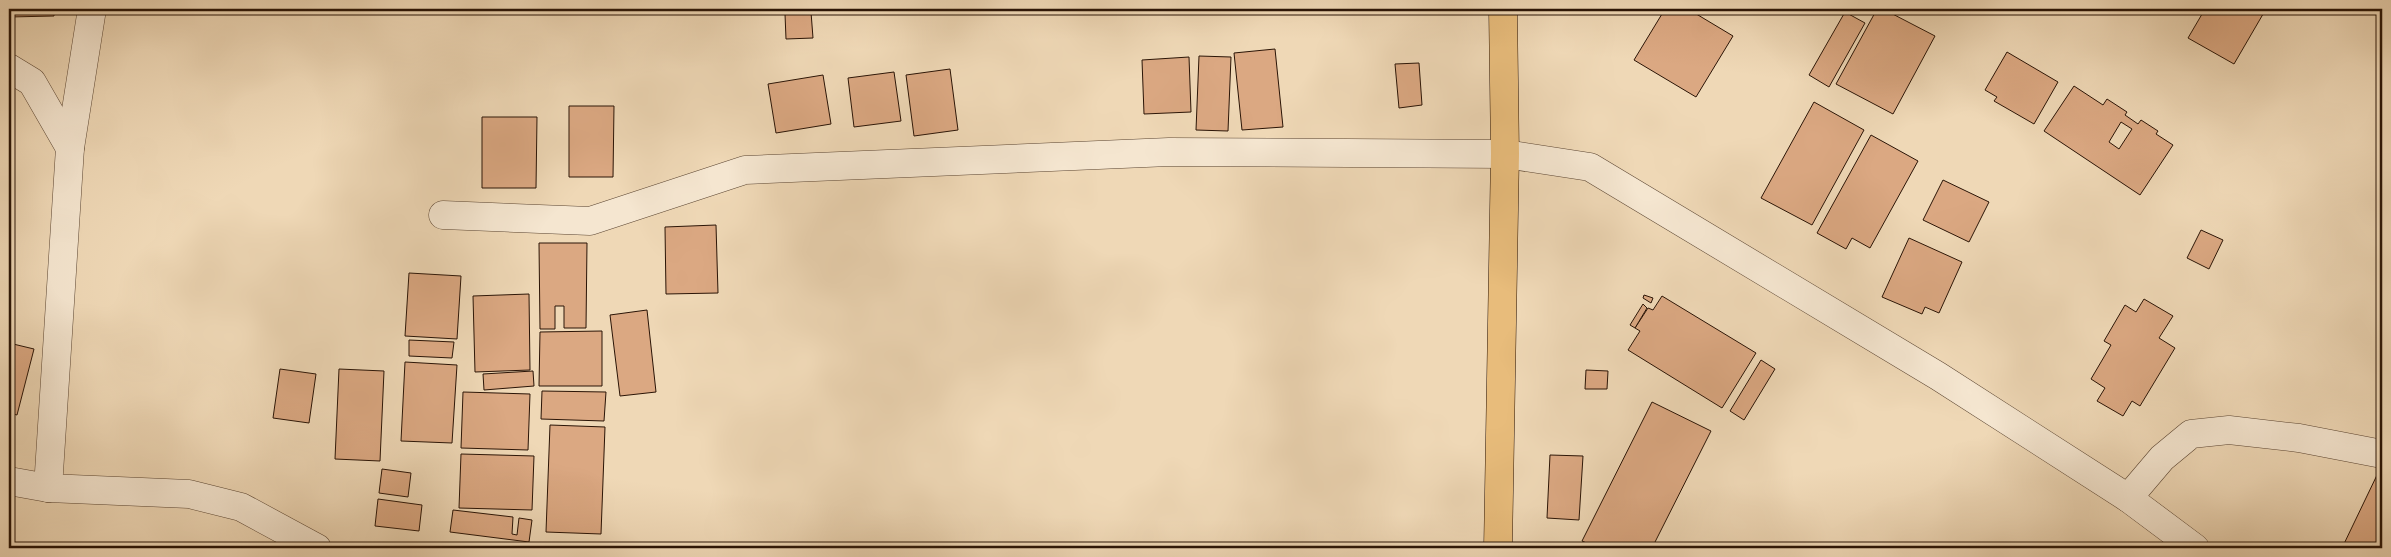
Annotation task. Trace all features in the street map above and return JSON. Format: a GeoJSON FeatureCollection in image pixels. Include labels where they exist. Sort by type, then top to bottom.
{"type":"FeatureCollection","features":[{"type":"Feature","properties":{"kind":"main road"},"geometry":{"type":"LineString","coordinates":[[1498,548],[1505,154],[1503,9]]}},
{"type":"Feature","properties":{"kind":"street"},"geometry":{"type":"LineString","coordinates":[[48,488],[70,148],[92,9]]}},
{"type":"Feature","properties":{"kind":"street"},"geometry":{"type":"LineString","coordinates":[[9,68],[32,82],[70,148]]}},
{"type":"Feature","properties":{"kind":"street"},"geometry":{"type":"LineString","coordinates":[[442,215],[590,221],[745,170],[1169,152],[1505,154],[1590,167],[1938,376],[2128,498],[2195,548]]}},
{"type":"Feature","properties":{"kind":"street"},"geometry":{"type":"LineString","coordinates":[[2128,498],[2162,458],[2191,434],[2229,430],[2299,438],[2382,454]]}},
{"type":"Feature","properties":{"kind":"street"},"geometry":{"type":"LineString","coordinates":[[9,481],[48,488],[189,494],[241,506],[317,548]]}},
{"type":"Feature","properties":{"kind":"building"},"geometry":{"type":"Polygon","coordinates":[[[9,9],[54,9],[54,16],[9,17],[9,9]]]}},
{"type":"Feature","properties":{"kind":"building"},"geometry":{"type":"Polygon","coordinates":[[[1665,9],[1688,9],[1733,36],[1696,97],[1634,60],[1665,9]]]}},
{"type":"Feature","properties":{"kind":"building"},"geometry":{"type":"Polygon","coordinates":[[[1877,9],[1883,9],[1935,36],[1893,114],[1836,84],[1877,9]]]}},
{"type":"Feature","properties":{"kind":"building"},"geometry":{"type":"Polygon","coordinates":[[[2205,9],[2266,9],[2234,64],[2188,38],[2205,9]]]}},
{"type":"Feature","properties":{"kind":"building"},"geometry":{"type":"Polygon","coordinates":[[[811,12],[813,38],[786,39],[785,14],[811,12]]]}},
{"type":"Feature","properties":{"kind":"building"},"geometry":{"type":"Polygon","coordinates":[[[1845,12],[1865,23],[1829,87],[1809,75],[1845,12]]]}},
{"type":"Feature","properties":{"kind":"building"},"geometry":{"type":"Polygon","coordinates":[[[1275,49],[1283,127],[1242,130],[1234,53],[1275,49]]]}},
{"type":"Feature","properties":{"kind":"building"},"geometry":{"type":"Polygon","coordinates":[[[2007,52],[2058,82],[2034,124],[1994,101],[1997,97],[1985,90],[2007,52]]]}},
{"type":"Feature","properties":{"kind":"building"},"geometry":{"type":"Polygon","coordinates":[[[1199,56],[1231,57],[1228,131],[1196,130],[1199,56]]]}},
{"type":"Feature","properties":{"kind":"building"},"geometry":{"type":"Polygon","coordinates":[[[1189,57],[1191,112],[1144,114],[1142,60],[1189,57]]]}},
{"type":"Feature","properties":{"kind":"building"},"geometry":{"type":"Polygon","coordinates":[[[1419,63],[1422,105],[1399,108],[1395,64],[1419,63]]]}},
{"type":"Feature","properties":{"kind":"building"},"geometry":{"type":"Polygon","coordinates":[[[950,69],[958,130],[914,136],[906,75],[950,69]]]}},
{"type":"Feature","properties":{"kind":"building"},"geometry":{"type":"Polygon","coordinates":[[[894,72],[901,121],[854,127],[848,78],[894,72]]]}},
{"type":"Feature","properties":{"kind":"building"},"geometry":{"type":"Polygon","coordinates":[[[823,75],[831,124],[776,133],[768,84],[823,75]]]}},
{"type":"Feature","properties":{"kind":"building"},"geometry":{"type":"Polygon","coordinates":[[[2074,86],[2103,105],[2107,99],[2127,112],[2125,115],[2138,124],[2141,120],[2158,131],[2156,134],[2173,145],[2140,195],[2044,131],[2074,86]],[[2121,122],[2109,142],[2119,149],[2132,129],[2121,122]]]}},
{"type":"Feature","properties":{"kind":"building"},"geometry":{"type":"Polygon","coordinates":[[[1814,102],[1864,130],[1812,225],[1761,198],[1814,102]]]}},
{"type":"Feature","properties":{"kind":"building"},"geometry":{"type":"Polygon","coordinates":[[[569,106],[614,106],[613,177],[569,177],[569,106]]]}},
{"type":"Feature","properties":{"kind":"building"},"geometry":{"type":"Polygon","coordinates":[[[482,117],[537,117],[536,188],[482,188],[482,117]]]}},
{"type":"Feature","properties":{"kind":"building"},"geometry":{"type":"Polygon","coordinates":[[[1871,135],[1918,161],[1870,248],[1852,238],[1846,249],[1817,233],[1871,135]]]}},
{"type":"Feature","properties":{"kind":"building"},"geometry":{"type":"Polygon","coordinates":[[[1943,180],[1989,202],[1969,242],[1923,220],[1943,180]]]}},
{"type":"Feature","properties":{"kind":"building"},"geometry":{"type":"Polygon","coordinates":[[[716,225],[718,293],[666,294],[665,227],[716,225]]]}},
{"type":"Feature","properties":{"kind":"building"},"geometry":{"type":"Polygon","coordinates":[[[2201,230],[2223,240],[2209,269],[2187,258],[2201,230]]]}},
{"type":"Feature","properties":{"kind":"building"},"geometry":{"type":"Polygon","coordinates":[[[1909,238],[1962,262],[1939,313],[1925,307],[1922,314],[1882,297],[1909,238]]]}},
{"type":"Feature","properties":{"kind":"building"},"geometry":{"type":"Polygon","coordinates":[[[539,243],[587,243],[586,328],[564,328],[564,306],[555,306],[555,329],[540,329],[539,243]]]}},
{"type":"Feature","properties":{"kind":"building"},"geometry":{"type":"Polygon","coordinates":[[[409,273],[461,276],[457,339],[405,336],[409,273]]]}},
{"type":"Feature","properties":{"kind":"building"},"geometry":{"type":"Polygon","coordinates":[[[529,294],[530,370],[475,372],[473,296],[529,294]]]}},
{"type":"Feature","properties":{"kind":"building"},"geometry":{"type":"Polygon","coordinates":[[[1644,295],[1653,298],[1651,303],[1643,298],[1644,295]]]}},
{"type":"Feature","properties":{"kind":"building"},"geometry":{"type":"Polygon","coordinates":[[[1662,296],[1756,353],[1722,408],[1628,350],[1640,331],[1635,328],[1648,308],[1653,310],[1662,296]]]}},
{"type":"Feature","properties":{"kind":"building"},"geometry":{"type":"Polygon","coordinates":[[[2144,299],[2173,316],[2159,338],[2175,348],[2140,406],[2132,401],[2123,416],[2097,401],[2105,388],[2091,379],[2111,345],[2104,341],[2125,305],[2136,312],[2144,299]]]}},
{"type":"Feature","properties":{"kind":"building"},"geometry":{"type":"Polygon","coordinates":[[[1643,304],[1647,308],[1635,328],[1630,325],[1643,304]]]}},
{"type":"Feature","properties":{"kind":"building"},"geometry":{"type":"Polygon","coordinates":[[[647,310],[656,392],[620,396],[610,315],[647,310]]]}},
{"type":"Feature","properties":{"kind":"building"},"geometry":{"type":"Polygon","coordinates":[[[602,331],[602,386],[539,386],[540,332],[602,331]]]}},
{"type":"Feature","properties":{"kind":"building"},"geometry":{"type":"Polygon","coordinates":[[[409,340],[454,342],[452,358],[409,356],[409,340]]]}},
{"type":"Feature","properties":{"kind":"building"},"geometry":{"type":"Polygon","coordinates":[[[9,343],[34,349],[17,415],[9,413],[9,343]]]}},
{"type":"Feature","properties":{"kind":"building"},"geometry":{"type":"Polygon","coordinates":[[[1761,360],[1775,369],[1744,420],[1730,411],[1761,360]]]}},
{"type":"Feature","properties":{"kind":"building"},"geometry":{"type":"Polygon","coordinates":[[[405,362],[457,365],[452,443],[401,441],[405,362]]]}},
{"type":"Feature","properties":{"kind":"building"},"geometry":{"type":"Polygon","coordinates":[[[280,369],[316,374],[309,423],[273,418],[280,369]]]}},
{"type":"Feature","properties":{"kind":"building"},"geometry":{"type":"Polygon","coordinates":[[[339,369],[384,371],[380,461],[335,459],[339,369]]]}},
{"type":"Feature","properties":{"kind":"building"},"geometry":{"type":"Polygon","coordinates":[[[1586,370],[1608,371],[1607,389],[1585,389],[1586,370]]]}},
{"type":"Feature","properties":{"kind":"building"},"geometry":{"type":"Polygon","coordinates":[[[533,371],[534,386],[484,390],[483,374],[533,371]]]}},
{"type":"Feature","properties":{"kind":"building"},"geometry":{"type":"Polygon","coordinates":[[[542,391],[606,392],[604,421],[541,419],[542,391]]]}},
{"type":"Feature","properties":{"kind":"building"},"geometry":{"type":"Polygon","coordinates":[[[463,392],[530,394],[528,450],[461,448],[463,392]]]}},
{"type":"Feature","properties":{"kind":"building"},"geometry":{"type":"Polygon","coordinates":[[[1652,402],[1711,431],[1652,548],[1598,548],[1582,541],[1652,402]]]}},
{"type":"Feature","properties":{"kind":"building"},"geometry":{"type":"Polygon","coordinates":[[[550,425],[605,427],[601,534],[546,532],[550,425]]]}},
{"type":"Feature","properties":{"kind":"building"},"geometry":{"type":"Polygon","coordinates":[[[461,454],[534,456],[532,510],[459,508],[461,454]]]}},
{"type":"Feature","properties":{"kind":"building"},"geometry":{"type":"Polygon","coordinates":[[[1550,455],[1583,456],[1579,520],[1547,518],[1550,455]]]}},
{"type":"Feature","properties":{"kind":"building"},"geometry":{"type":"Polygon","coordinates":[[[382,469],[411,473],[408,497],[379,493],[382,469]]]}},
{"type":"Feature","properties":{"kind":"building"},"geometry":{"type":"Polygon","coordinates":[[[2378,473],[2382,475],[2382,548],[2342,548],[2378,473]]]}},
{"type":"Feature","properties":{"kind":"building"},"geometry":{"type":"Polygon","coordinates":[[[378,499],[422,505],[419,531],[375,526],[378,499]]]}},
{"type":"Feature","properties":{"kind":"building"},"geometry":{"type":"Polygon","coordinates":[[[453,510],[513,517],[512,534],[517,535],[519,518],[532,520],[529,542],[450,532],[453,510]]]}}]}
